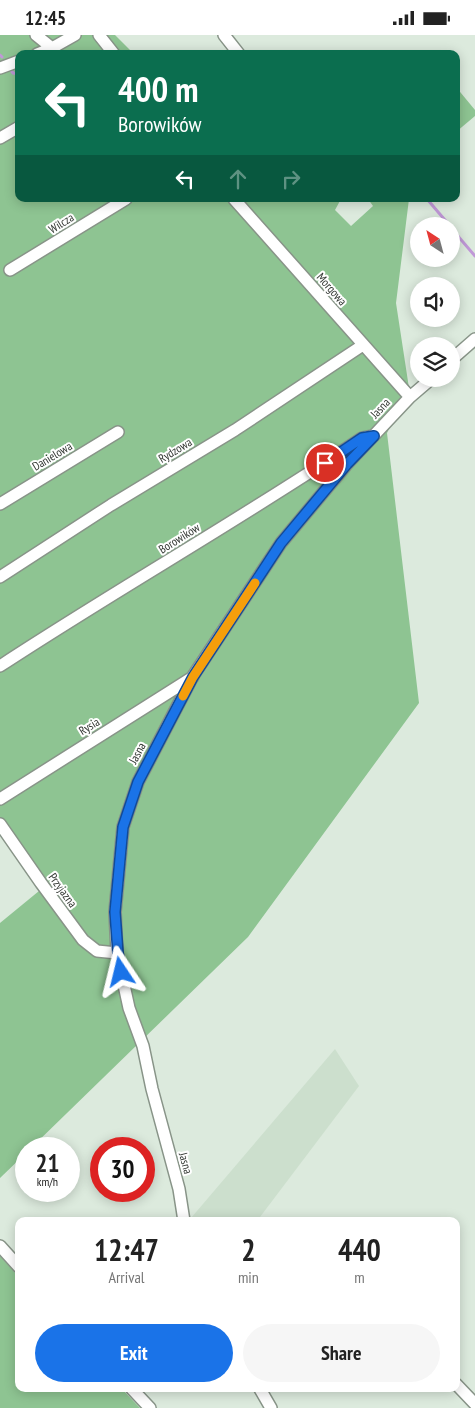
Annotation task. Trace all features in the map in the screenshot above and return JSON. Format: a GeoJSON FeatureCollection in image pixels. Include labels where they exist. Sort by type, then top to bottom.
{"type":"FeatureCollection","features":[{"type":"Feature","properties":{"kind":"street"},"geometry":{"type":"LineString","coordinates":[[36,35],[52,48]]}},
{"type":"Feature","properties":{"kind":"street"},"geometry":{"type":"LineString","coordinates":[[47,50],[75,35]]}},
{"type":"Feature","properties":{"kind":"street"},"geometry":{"type":"LineString","coordinates":[[98,35],[111,50]]}},
{"type":"Feature","properties":{"kind":"street"},"geometry":{"type":"LineString","coordinates":[[224,35],[236,50]]}},
{"type":"Feature","properties":{"kind":"street"},"geometry":{"type":"LineString","coordinates":[[0,68],[15,62]]}},
{"type":"Feature","properties":{"kind":"street"},"geometry":{"type":"LineString","coordinates":[[0,137],[15,129]]}},
{"type":"Feature","properties":{"kind":"street","name":"Wilcza"},"geometry":{"type":"LineString","coordinates":[[10,270],[121,202]]}},
{"type":"Feature","properties":{"kind":"street","name":"Morgowa"},"geometry":{"type":"LineString","coordinates":[[237,202],[410,397]]}},
{"type":"Feature","properties":{"kind":"street"},"geometry":{"type":"LineString","coordinates":[[460,352],[475,339]]}},
{"type":"Feature","properties":{"kind":"street","name":"Rydzowa"},"geometry":{"type":"LineString","coordinates":[[0,577],[111,505],[235,430],[363,345]]}},
{"type":"Feature","properties":{"kind":"street","name":"Jasna"},"geometry":{"type":"LineString","coordinates":[[183,1217],[179,1189],[152,1089],[143,1046],[129,1008],[118,953],[115,912],[123,827],[138,782],[193,677],[281,543],[347,464],[421,387]]}},
{"type":"Feature","properties":{"kind":"street","name":"Danielowa"},"geometry":{"type":"LineString","coordinates":[[0,504],[118,432]]}},
{"type":"Feature","properties":{"kind":"street","name":"Borowików"},"geometry":{"type":"LineString","coordinates":[[0,667],[50,634],[254,509],[362,438],[374,436]]}},
{"type":"Feature","properties":{"kind":"street","name":"Rysia"},"geometry":{"type":"LineString","coordinates":[[0,799],[193,677]]}},
{"type":"Feature","properties":{"kind":"street","name":"Przyjazna"},"geometry":{"type":"LineString","coordinates":[[0,824],[83,940],[97,951],[118,953]]}},
{"type":"Feature","properties":{"kind":"street"},"geometry":{"type":"LineString","coordinates":[[0,1246],[15,1263]]}},
{"type":"Feature","properties":{"kind":"street"},"geometry":{"type":"LineString","coordinates":[[460,1388],[475,1404]]}},
{"type":"Feature","properties":{"kind":"street"},"geometry":{"type":"LineString","coordinates":[[135,1392],[150,1408]]}},
{"type":"Feature","properties":{"kind":"street"},"geometry":{"type":"LineString","coordinates":[[262,1392],[271,1408]]}},
{"type":"Feature","properties":{"kind":"shaded area"},"geometry":{"type":"Polygon","coordinates":[[[335,1049],[359,1086],[260,1217],[192,1217],[335,1049]]]}},
{"type":"Feature","properties":{"kind":"green space"},"geometry":{"type":"Polygon","coordinates":[[[0,35],[115,35],[130,50],[15,50],[15,202],[339,202],[335,210],[351,226],[373,206],[370,202],[409,202],[396,303],[409,388],[387,433],[419,703],[248,937],[42,1137],[15,1137],[15,1164],[0,1178],[0,923],[39,891],[0,831],[0,35]]]}},
{"type":"Feature","properties":{"kind":"green space"},"geometry":{"type":"Polygon","coordinates":[[[460,92],[475,110],[475,116],[460,129],[460,92]]]}},
{"type":"Feature","properties":{"kind":"green space"},"geometry":{"type":"Polygon","coordinates":[[[0,1256],[15,1273],[15,1392],[125,1392],[140,1408],[0,1408],[0,1256]]]}},
{"type":"Feature","properties":{"kind":"waterway"},"geometry":{"type":"LineString","coordinates":[[10,69],[15,73]]}},
{"type":"Feature","properties":{"kind":"waterway"},"geometry":{"type":"LineString","coordinates":[[430,202],[442,217]]}},
{"type":"Feature","properties":{"kind":"waterway"},"geometry":{"type":"LineString","coordinates":[[460,238],[475,256]]}},
{"type":"Feature","properties":{"kind":"slow traffic"},"geometry":{"type":"LineString","coordinates":[[183,696],[193,677],[255,583]]}},
{"type":"Feature","properties":{"kind":"route"},"geometry":{"type":"LineString","coordinates":[[121,972],[115,912],[123,827],[138,782],[193,677],[281,543],[347,464],[374,436],[362,438],[325,463]]}}]}
